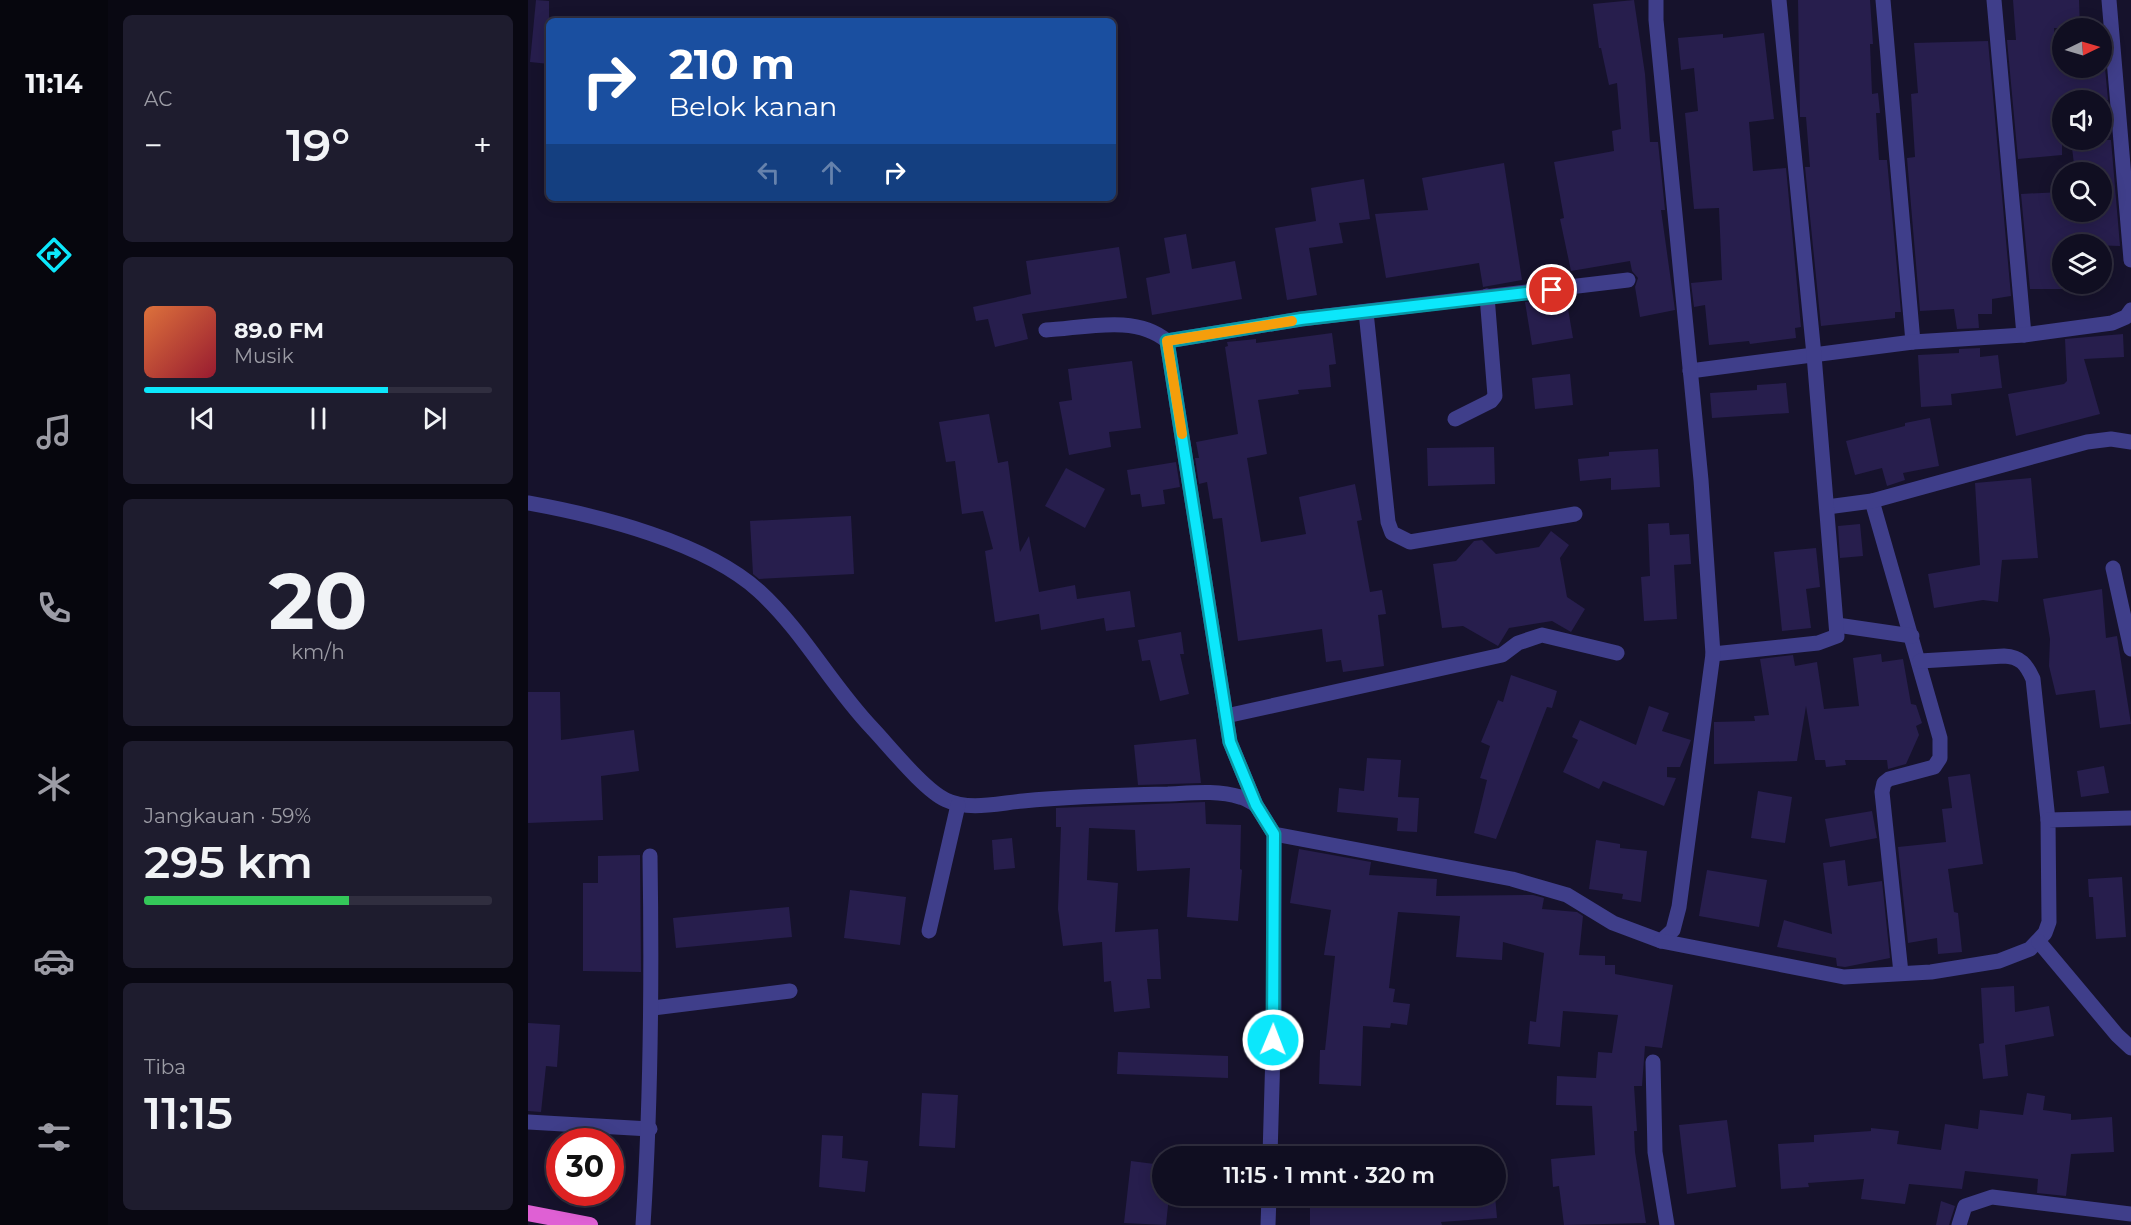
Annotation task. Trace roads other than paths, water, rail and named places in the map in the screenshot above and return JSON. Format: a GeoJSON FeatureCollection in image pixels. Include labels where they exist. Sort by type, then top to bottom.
{"type":"FeatureCollection","features":[{"type":"Feature","properties":{"kind":"highway"},"geometry":{"type":"LineString","coordinates":[[528,1213],[590,1225]]}},
{"type":"Feature","properties":{"kind":"street"},"geometry":{"type":"LineString","coordinates":[[1656,0],[1656,20],[1701,480],[1713,654],[1679,907],[1673,930],[1662,940]]}},
{"type":"Feature","properties":{"kind":"street"},"geometry":{"type":"LineString","coordinates":[[1713,654],[1818,643],[1834,639],[1837,625],[1814,355],[1779,0]]}},
{"type":"Feature","properties":{"kind":"street"},"geometry":{"type":"LineString","coordinates":[[1883,0],[1912,342]]}},
{"type":"Feature","properties":{"kind":"street"},"geometry":{"type":"LineString","coordinates":[[1994,0],[2024,334]]}},
{"type":"Feature","properties":{"kind":"street"},"geometry":{"type":"LineString","coordinates":[[2109,0],[2131,260]]}},
{"type":"Feature","properties":{"kind":"street"},"geometry":{"type":"LineString","coordinates":[[1167,341],[1366,312],[1628,280]]}},
{"type":"Feature","properties":{"kind":"street"},"geometry":{"type":"LineString","coordinates":[[1455,418],[1491,401],[1495,396],[1487,296]]}},
{"type":"Feature","properties":{"kind":"street"},"geometry":{"type":"LineString","coordinates":[[1690,371],[1912,342],[2024,334],[2112,323],[2126,317],[2131,310]]}},
{"type":"Feature","properties":{"kind":"street"},"geometry":{"type":"LineString","coordinates":[[1366,312],[1388,522],[1392,533],[1410,542],[1575,514]]}},
{"type":"Feature","properties":{"kind":"street"},"geometry":{"type":"LineString","coordinates":[[1046,330],[1133,326],[1156,332],[1167,341],[1226,716],[1236,761],[1256,805],[1274,834],[1274,1016],[1270,1146]]}},
{"type":"Feature","properties":{"kind":"street"},"geometry":{"type":"LineString","coordinates":[[1827,507],[1872,501],[2087,442],[2111,439],[2131,441]]}},
{"type":"Feature","properties":{"kind":"street"},"geometry":{"type":"LineString","coordinates":[[1872,501],[1920,661],[1940,738],[1940,758],[1929,769],[1889,779],[1884,783],[1882,792],[1901,973]]}},
{"type":"Feature","properties":{"kind":"street"},"geometry":{"type":"LineString","coordinates":[[528,503],[659,536],[718,562],[743,578],[760,592],[794,629],[847,702],[934,792],[958,805],[1082,795],[1193,793],[1228,794],[1242,797],[1256,805]]}},
{"type":"Feature","properties":{"kind":"street"},"geometry":{"type":"LineString","coordinates":[[2113,568],[2131,649]]}},
{"type":"Feature","properties":{"kind":"street"},"geometry":{"type":"LineString","coordinates":[[1837,625],[1912,636]]}},
{"type":"Feature","properties":{"kind":"street"},"geometry":{"type":"LineString","coordinates":[[1226,716],[1502,655],[1518,643],[1542,636],[1617,653]]}},
{"type":"Feature","properties":{"kind":"street"},"geometry":{"type":"LineString","coordinates":[[1274,834],[1512,879],[1567,895],[1613,923],[1662,940],[1844,977],[1931,972],[1999,961],[2019,955],[2039,942],[2049,922],[2048,820],[2033,679],[2027,665],[2014,656],[1920,661]]}},
{"type":"Feature","properties":{"kind":"street"},"geometry":{"type":"LineString","coordinates":[[929,931],[958,805]]}},
{"type":"Feature","properties":{"kind":"street"},"geometry":{"type":"LineString","coordinates":[[2048,820],[2131,818]]}},
{"type":"Feature","properties":{"kind":"street"},"geometry":{"type":"LineString","coordinates":[[643,1225],[650,1129],[652,1008],[650,856]]}},
{"type":"Feature","properties":{"kind":"street"},"geometry":{"type":"LineString","coordinates":[[2039,942],[2117,1035],[2131,1048]]}},
{"type":"Feature","properties":{"kind":"street"},"geometry":{"type":"LineString","coordinates":[[652,1008],[790,991]]}},
{"type":"Feature","properties":{"kind":"street"},"geometry":{"type":"LineString","coordinates":[[1653,1062],[1655,1152],[1667,1225]]}},
{"type":"Feature","properties":{"kind":"street"},"geometry":{"type":"LineString","coordinates":[[528,1122],[650,1129]]}},
{"type":"Feature","properties":{"kind":"street"},"geometry":{"type":"LineString","coordinates":[[1959,1225],[1965,1206],[1992,1197],[2131,1214]]}},
{"type":"Feature","properties":{"kind":"street"},"geometry":{"type":"LineString","coordinates":[[1268,1225],[1269,1206]]}}]}
